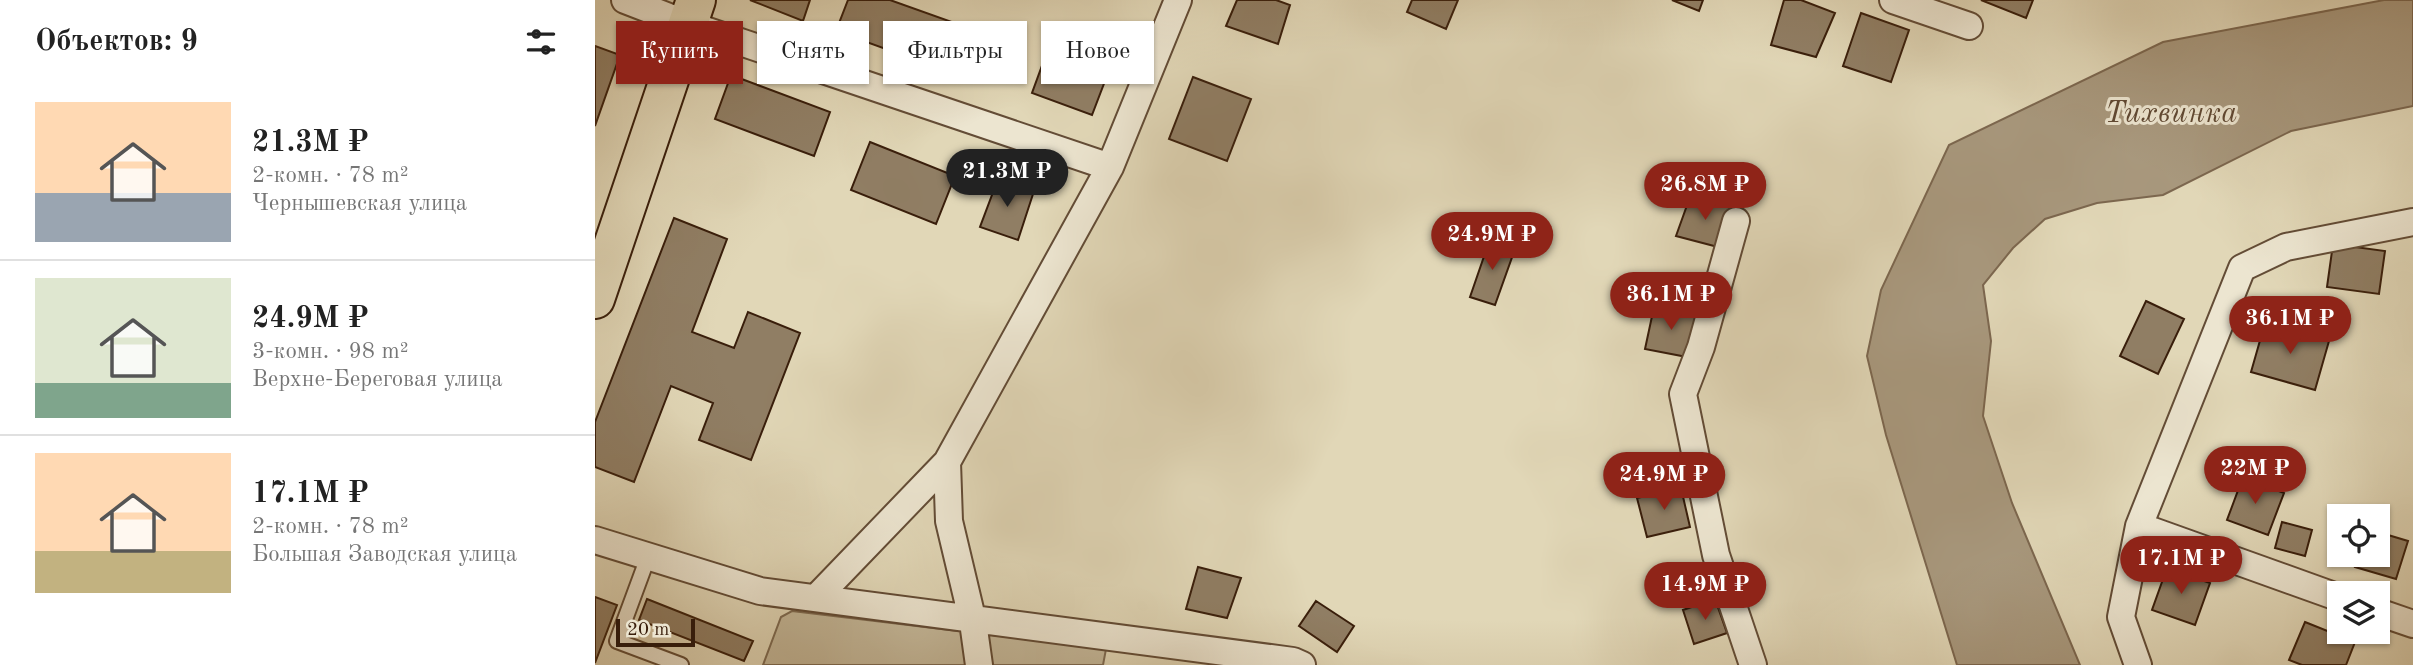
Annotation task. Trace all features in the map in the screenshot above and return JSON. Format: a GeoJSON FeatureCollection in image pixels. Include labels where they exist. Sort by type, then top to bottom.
{"type":"FeatureCollection","features":[{"type":"Feature","properties":{"kind":"main road"},"geometry":{"type":"LineString","coordinates":[[595,299],[692,12]]}},
{"type":"Feature","properties":{"kind":"street"},"geometry":{"type":"LineString","coordinates":[[625,0],[692,12],[1110,167]]}},
{"type":"Feature","properties":{"kind":"street"},"geometry":{"type":"LineString","coordinates":[[817,597],[947,462],[1110,167],[1178,0]]}},
{"type":"Feature","properties":{"kind":"street"},"geometry":{"type":"LineString","coordinates":[[1893,0],[1969,26]]}},
{"type":"Feature","properties":{"kind":"street"},"geometry":{"type":"LineString","coordinates":[[1736,221],[1701,347],[1683,394],[1716,555],[1753,665]]}},
{"type":"Feature","properties":{"kind":"street"},"geometry":{"type":"LineString","coordinates":[[2138,665],[2121,617],[2139,526],[2242,268],[2286,247],[2413,222]]}},
{"type":"Feature","properties":{"kind":"street"},"geometry":{"type":"LineString","coordinates":[[947,462],[949,521],[973,621],[979,665]]}},
{"type":"Feature","properties":{"kind":"street"},"geometry":{"type":"LineString","coordinates":[[2139,526],[2327,593]]}},
{"type":"Feature","properties":{"kind":"street"},"geometry":{"type":"LineString","coordinates":[[595,540],[759,591],[1293,661],[1302,665]]}},
{"type":"Feature","properties":{"kind":"street"},"geometry":{"type":"LineString","coordinates":[[2390,616],[2413,624]]}},
{"type":"Feature","properties":{"kind":"lane"},"geometry":{"type":"LineString","coordinates":[[648,557],[617,641],[681,665]]}},
{"type":"Feature","properties":{"kind":"shaded area"},"geometry":{"type":"Polygon","coordinates":[[[792,611],[1106,649],[1103,665],[763,665],[781,617],[792,611]]]}},
{"type":"Feature","properties":{"kind":"water","name":"Тихвинка"},"geometry":{"type":"Polygon","coordinates":[[[2384,0],[2413,0],[2413,106],[2291,131],[2163,195],[2097,203],[2045,219],[2013,248],[1983,285],[1991,341],[1983,416],[2012,503],[2080,665],[1957,665],[1886,435],[1867,356],[1881,290],[1949,145],[2163,42],[2384,0]]]}},
{"type":"Feature","properties":{"kind":"building"},"geometry":{"type":"Polygon","coordinates":[[[750,0],[810,0],[803,21],[750,0]]]}},
{"type":"Feature","properties":{"kind":"building"},"geometry":{"type":"Polygon","coordinates":[[[848,0],[890,0],[949,21],[883,21],[883,48],[869,43],[869,21],[840,21],[848,0]]]}},
{"type":"Feature","properties":{"kind":"building"},"geometry":{"type":"Polygon","coordinates":[[[1237,0],[1276,0],[1290,5],[1278,44],[1226,26],[1237,0]]]}},
{"type":"Feature","properties":{"kind":"building"},"geometry":{"type":"Polygon","coordinates":[[[1412,0],[1458,0],[1446,29],[1407,12],[1412,0]]]}},
{"type":"Feature","properties":{"kind":"building"},"geometry":{"type":"Polygon","coordinates":[[[1672,0],[1703,0],[1699,11],[1672,0]]]}},
{"type":"Feature","properties":{"kind":"building"},"geometry":{"type":"Polygon","coordinates":[[[1784,0],[1801,0],[1835,13],[1816,57],[1771,45],[1784,0]]]}},
{"type":"Feature","properties":{"kind":"building"},"geometry":{"type":"Polygon","coordinates":[[[1981,0],[2033,0],[2026,18],[1981,0]]]}},
{"type":"Feature","properties":{"kind":"building"},"geometry":{"type":"Polygon","coordinates":[[[1861,13],[1909,30],[1891,82],[1843,66],[1861,13]]]}},
{"type":"Feature","properties":{"kind":"building"},"geometry":{"type":"Polygon","coordinates":[[[595,46],[616,54],[616,66],[595,126],[595,46]]]}},
{"type":"Feature","properties":{"kind":"building"},"geometry":{"type":"Polygon","coordinates":[[[1041,68],[1041,84],[1104,84],[1092,115],[1032,93],[1041,68]]]}},
{"type":"Feature","properties":{"kind":"building"},"geometry":{"type":"Polygon","coordinates":[[[1193,77],[1251,99],[1227,161],[1169,139],[1193,77]]]}},
{"type":"Feature","properties":{"kind":"building"},"geometry":{"type":"Polygon","coordinates":[[[743,79],[830,112],[814,156],[715,119],[728,84],[743,84],[743,79]]]}},
{"type":"Feature","properties":{"kind":"building"},"geometry":{"type":"Polygon","coordinates":[[[870,142],[955,176],[936,224],[851,190],[870,142]]]}},
{"type":"Feature","properties":{"kind":"building"},"geometry":{"type":"Polygon","coordinates":[[[998,179],[1034,191],[1018,240],[980,227],[998,179]]]}},
{"type":"Feature","properties":{"kind":"building"},"geometry":{"type":"Polygon","coordinates":[[[1690,197],[1734,208],[1718,247],[1676,236],[1690,197]]]}},
{"type":"Feature","properties":{"kind":"building"},"geometry":{"type":"Polygon","coordinates":[[[674,218],[727,239],[692,332],[734,348],[748,312],[800,333],[751,460],[699,440],[713,403],[671,386],[634,482],[595,467],[595,422],[674,218]]]}},
{"type":"Feature","properties":{"kind":"building"},"geometry":{"type":"Polygon","coordinates":[[[1490,239],[1515,249],[1495,305],[1470,297],[1490,239]]]}},
{"type":"Feature","properties":{"kind":"building"},"geometry":{"type":"Polygon","coordinates":[[[2333,244],[2385,251],[2379,294],[2327,287],[2333,244]]]}},
{"type":"Feature","properties":{"kind":"building"},"geometry":{"type":"Polygon","coordinates":[[[2146,301],[2184,319],[2158,374],[2120,356],[2146,301]]]}},
{"type":"Feature","properties":{"kind":"building"},"geometry":{"type":"Polygon","coordinates":[[[1654,307],[1698,318],[1687,357],[1645,349],[1654,307]]]}},
{"type":"Feature","properties":{"kind":"building"},"geometry":{"type":"Polygon","coordinates":[[[2265,323],[2329,341],[2315,390],[2251,372],[2265,323]]]}},
{"type":"Feature","properties":{"kind":"building"},"geometry":{"type":"Polygon","coordinates":[[[2243,477],[2284,493],[2268,535],[2227,520],[2243,477]]]}},
{"type":"Feature","properties":{"kind":"building"},"geometry":{"type":"Polygon","coordinates":[[[1681,488],[1690,527],[1647,537],[1637,498],[1681,488]]]}},
{"type":"Feature","properties":{"kind":"building"},"geometry":{"type":"Polygon","coordinates":[[[2282,522],[2312,530],[2305,556],[2275,548],[2282,522]]]}},
{"type":"Feature","properties":{"kind":"building"},"geometry":{"type":"Polygon","coordinates":[[[2390,536],[2408,541],[2396,579],[2355,567],[2390,567],[2390,536]]]}},
{"type":"Feature","properties":{"kind":"building"},"geometry":{"type":"Polygon","coordinates":[[[1198,567],[1241,578],[1227,618],[1186,609],[1198,567]]]}},
{"type":"Feature","properties":{"kind":"building"},"geometry":{"type":"Polygon","coordinates":[[[2167,568],[2210,583],[2195,625],[2152,610],[2167,568]]]}},
{"type":"Feature","properties":{"kind":"building"},"geometry":{"type":"Polygon","coordinates":[[[595,597],[617,605],[595,663],[595,597]]]}},
{"type":"Feature","properties":{"kind":"building"},"geometry":{"type":"Polygon","coordinates":[[[647,599],[753,641],[744,661],[639,620],[647,599]]]}},
{"type":"Feature","properties":{"kind":"building"},"geometry":{"type":"Polygon","coordinates":[[[1715,599],[1727,633],[1694,644],[1683,610],[1715,599]]]}},
{"type":"Feature","properties":{"kind":"building"},"geometry":{"type":"Polygon","coordinates":[[[1316,601],[1354,626],[1337,652],[1299,626],[1316,601]]]}},
{"type":"Feature","properties":{"kind":"building"},"geometry":{"type":"Polygon","coordinates":[[[2305,622],[2327,631],[2327,644],[2354,644],[2346,665],[2302,665],[2289,660],[2305,622]]]}}]}
